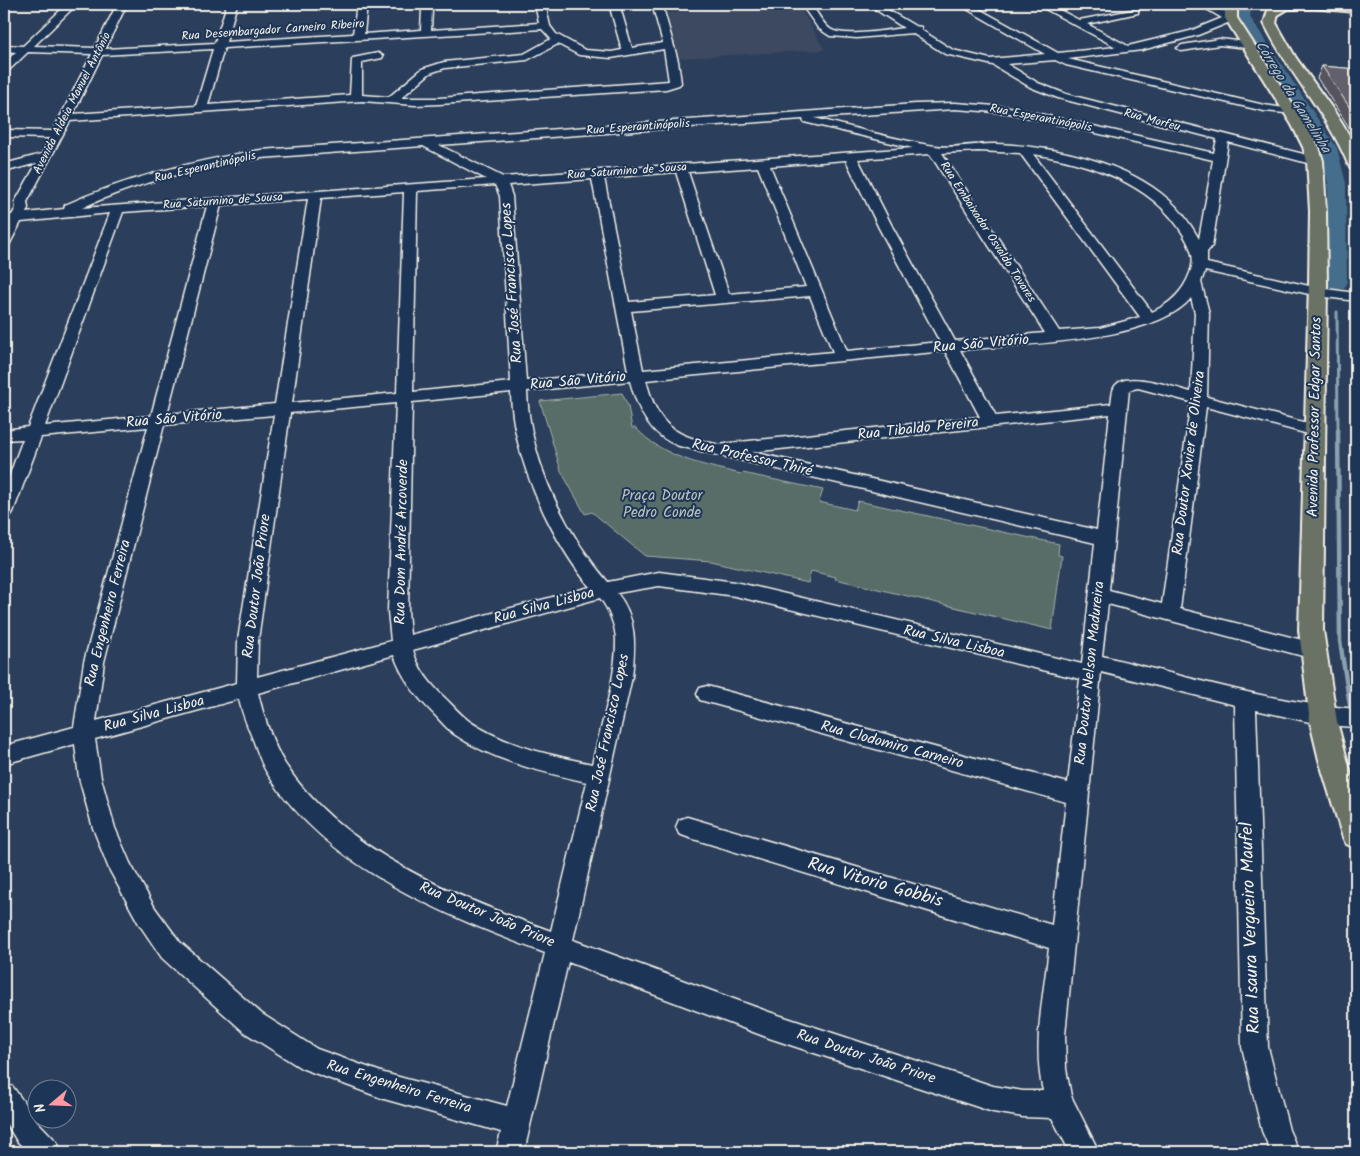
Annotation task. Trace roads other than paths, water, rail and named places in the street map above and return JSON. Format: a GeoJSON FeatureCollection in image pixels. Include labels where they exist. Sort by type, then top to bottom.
{"type":"FeatureCollection","features":[{"type":"Feature","properties":{"kind":"main road"},"geometry":{"type":"LineString","coordinates":[[1356,8],[1312,4],[1285,4],[1272,13],[1270,17],[1272,30],[1342,136],[1356,164]]}},
{"type":"Feature","properties":{"kind":"main road","name":"Avenida Professor Edgar Santos"},"geometry":{"type":"LineString","coordinates":[[1231,11],[1247,44],[1311,147],[1315,161],[1318,211],[1318,292],[1312,606],[1314,651],[1317,684],[1340,717],[1334,766],[1356,834]]}},
{"type":"Feature","properties":{"kind":"street"},"geometry":{"type":"LineString","coordinates":[[4,69],[72,4]]}},
{"type":"Feature","properties":{"kind":"street","name":"Avenida Aldeia Manuel Antônio"},"geometry":{"type":"LineString","coordinates":[[4,242],[10,212],[47,156],[122,4]]}},
{"type":"Feature","properties":{"kind":"street"},"geometry":{"type":"LineString","coordinates":[[201,109],[218,46],[232,4]]}},
{"type":"Feature","properties":{"kind":"street"},"geometry":{"type":"LineString","coordinates":[[358,38],[362,4]]}},
{"type":"Feature","properties":{"kind":"street"},"geometry":{"type":"LineString","coordinates":[[426,34],[427,9],[435,4]]}},
{"type":"Feature","properties":{"kind":"street"},"geometry":{"type":"LineString","coordinates":[[540,4],[545,26],[557,40],[574,50],[592,55],[611,55],[670,45]]}},
{"type":"Feature","properties":{"kind":"street"},"geometry":{"type":"LineString","coordinates":[[614,4],[628,53]]}},
{"type":"Feature","properties":{"kind":"street"},"geometry":{"type":"LineString","coordinates":[[66,118],[356,98],[439,101],[673,84],[676,81],[670,45],[657,4]]}},
{"type":"Feature","properties":{"kind":"street"},"geometry":{"type":"LineString","coordinates":[[806,4],[827,32],[834,35],[918,29]]}},
{"type":"Feature","properties":{"kind":"street","name":"Rua Morfeu"},"geometry":{"type":"LineString","coordinates":[[872,4],[918,29],[949,52],[985,61],[1010,71],[1034,85],[1062,96],[1315,161]]}},
{"type":"Feature","properties":{"kind":"street"},"geometry":{"type":"LineString","coordinates":[[884,4],[918,29]]}},
{"type":"Feature","properties":{"kind":"street"},"geometry":{"type":"LineString","coordinates":[[963,4],[1054,57],[1078,65],[1264,108],[1291,112]]}},
{"type":"Feature","properties":{"kind":"street"},"geometry":{"type":"LineString","coordinates":[[1041,4],[1144,57]]}},
{"type":"Feature","properties":{"kind":"street"},"geometry":{"type":"LineString","coordinates":[[1203,4],[1218,13],[1231,11]]}},
{"type":"Feature","properties":{"kind":"street"},"geometry":{"type":"LineString","coordinates":[[1078,23],[1134,11]]}},
{"type":"Feature","properties":{"kind":"street"},"geometry":{"type":"LineString","coordinates":[[985,61],[1054,57],[1126,49],[1194,33],[1231,11]]}},
{"type":"Feature","properties":{"kind":"street","name":"Rua Desembargador Carneiro Ribeiro"},"geometry":{"type":"LineString","coordinates":[[4,48],[98,52],[545,26]]}},
{"type":"Feature","properties":{"kind":"street"},"geometry":{"type":"LineString","coordinates":[[393,99],[431,69],[444,65],[527,57],[557,40]]}},
{"type":"Feature","properties":{"kind":"street"},"geometry":{"type":"LineString","coordinates":[[1010,71],[1144,57],[1205,43],[1247,44]]}},
{"type":"Feature","properties":{"kind":"street"},"geometry":{"type":"LineString","coordinates":[[356,98],[357,60],[378,56]]}},
{"type":"Feature","properties":{"kind":"street","name":"Rua Esperantinópolis"},"geometry":{"type":"LineString","coordinates":[[60,213],[98,196],[136,183],[180,170],[235,158],[423,142],[916,107],[982,107],[1034,115],[1220,158]]}},
{"type":"Feature","properties":{"kind":"street","name":"Rua Embaixador Osvaldo Tavares"},"geometry":{"type":"LineString","coordinates":[[792,116],[934,149],[1056,337]]}},
{"type":"Feature","properties":{"kind":"street"},"geometry":{"type":"LineString","coordinates":[[4,133],[57,136]]}},
{"type":"Feature","properties":{"kind":"street"},"geometry":{"type":"LineString","coordinates":[[1024,149],[1149,318],[1180,301],[1194,282],[1205,246],[1223,138]]}},
{"type":"Feature","properties":{"kind":"street","name":"Rua José Francisco Lopes"},"geometry":{"type":"LineString","coordinates":[[423,142],[500,181],[506,196],[518,361],[519,406],[528,452],[540,486],[575,552],[594,580],[613,601],[620,616],[626,640],[622,677],[510,1152]]}},
{"type":"Feature","properties":{"kind":"street","name":"Rua Saturnino de Sousa"},"geometry":{"type":"LineString","coordinates":[[10,212],[60,213],[978,147],[1024,149],[1061,154],[1093,164],[1145,188],[1159,198],[1185,226],[1200,259]]}},
{"type":"Feature","properties":{"kind":"street"},"geometry":{"type":"LineString","coordinates":[[850,155],[886,228],[991,422]]}},
{"type":"Feature","properties":{"kind":"street"},"geometry":{"type":"LineString","coordinates":[[4,168],[47,156]]}},
{"type":"Feature","properties":{"kind":"street"},"geometry":{"type":"LineString","coordinates":[[762,162],[842,357]]}},
{"type":"Feature","properties":{"kind":"street"},"geometry":{"type":"LineString","coordinates":[[680,167],[723,298]]}},
{"type":"Feature","properties":{"kind":"street","name":"Rua Professor Thiré"},"geometry":{"type":"LineString","coordinates":[[596,174],[622,307],[638,376],[645,398],[658,426],[675,438],[719,450],[1104,538]]}},
{"type":"Feature","properties":{"kind":"street","name":"Rua Dom André Arcoverde"},"geometry":{"type":"LineString","coordinates":[[411,187],[398,611],[402,645],[413,676],[460,726],[486,742],[520,756],[555,766],[600,774]]}},
{"type":"Feature","properties":{"kind":"street","name":"Rua Doutor João Priore"},"geometry":{"type":"LineString","coordinates":[[315,194],[248,640],[247,688],[252,713],[276,769],[305,806],[338,836],[386,869],[440,898],[502,925],[769,1025],[993,1099],[1023,1104],[1059,1105]]}},
{"type":"Feature","properties":{"kind":"street","name":"Rua Engenheiro Ferreira"},"geometry":{"type":"LineString","coordinates":[[215,202],[94,662],[86,704],[84,733],[90,778],[104,828],[121,869],[147,916],[171,950],[253,1023],[310,1059],[384,1086],[518,1123]]}},
{"type":"Feature","properties":{"kind":"street"},"geometry":{"type":"LineString","coordinates":[[4,512],[118,209]]}},
{"type":"Feature","properties":{"kind":"street"},"geometry":{"type":"LineString","coordinates":[[1200,259],[1318,292],[1356,297]]}},
{"type":"Feature","properties":{"kind":"street","name":"Rua Doutor Xavier de Oliveira"},"geometry":{"type":"LineString","coordinates":[[1170,614],[1199,400],[1202,313],[1194,282]]}},
{"type":"Feature","properties":{"kind":"street"},"geometry":{"type":"LineString","coordinates":[[622,307],[814,291]]}},
{"type":"Feature","properties":{"kind":"street","name":"Rua São Vitório"},"geometry":{"type":"LineString","coordinates":[[4,434],[1056,337],[1100,332],[1149,318]]}},
{"type":"Feature","properties":{"kind":"street","name":"Rua Doutor Nelson Madureira"},"geometry":{"type":"LineString","coordinates":[[1085,1152],[1059,1105],[1051,1063],[1052,1035],[1121,389],[1130,384],[1138,383],[1316,431]]}},
{"type":"Feature","properties":{"kind":"street","name":"Rua Tibaldo Pereira"},"geometry":{"type":"LineString","coordinates":[[719,450],[1118,408]]}},
{"type":"Feature","properties":{"kind":"street","name":"Rua Silva Lisboa"},"geometry":{"type":"LineString","coordinates":[[4,755],[603,590],[659,579],[735,589],[1091,668]]}},
{"type":"Feature","properties":{"kind":"street"},"geometry":{"type":"LineString","coordinates":[[1099,595],[1314,651]]}},
{"type":"Feature","properties":{"kind":"street"},"geometry":{"type":"LineString","coordinates":[[1091,668],[1340,717]]}},
{"type":"Feature","properties":{"kind":"street","name":"Rua Clodomiro Carneiro"},"geometry":{"type":"LineString","coordinates":[[707,694],[1077,795]]}},
{"type":"Feature","properties":{"kind":"street","name":"Rua Isaura Vergueiro Maufel"},"geometry":{"type":"LineString","coordinates":[[1245,699],[1255,1047],[1276,1130],[1285,1152]]}},
{"type":"Feature","properties":{"kind":"street","name":"Rua Vitorio Gobbis"},"geometry":{"type":"LineString","coordinates":[[687,828],[1062,940]]}},
{"type":"Feature","properties":{"kind":"street"},"geometry":{"type":"LineString","coordinates":[[4,1096],[27,1131],[47,1152]]}},
{"type":"Feature","properties":{"kind":"waterway","name":"Córrego da Gamelinha"},"geometry":{"type":"LineString","coordinates":[[1245,4],[1243,17],[1328,148],[1337,183],[1337,284]]}},
{"type":"Feature","properties":{"kind":"waterway","name":"Córrego da Gamelinha"},"geometry":{"type":"LineString","coordinates":[[1337,312],[1338,431]]}},
{"type":"Feature","properties":{"kind":"waterway","name":"Córrego da Gamelinha"},"geometry":{"type":"LineString","coordinates":[[1338,430],[1340,641],[1351,712]]}},
{"type":"Feature","properties":{"kind":"waterway","name":"Córrego da Gamelinha"},"geometry":{"type":"LineString","coordinates":[[1353,722],[1356,744]]}},
{"type":"Feature","properties":{"kind":"park label","name":"Praça Doutor Pedro Conde"},"geometry":{"type":"Point","coordinates":[662,504]}}]}
